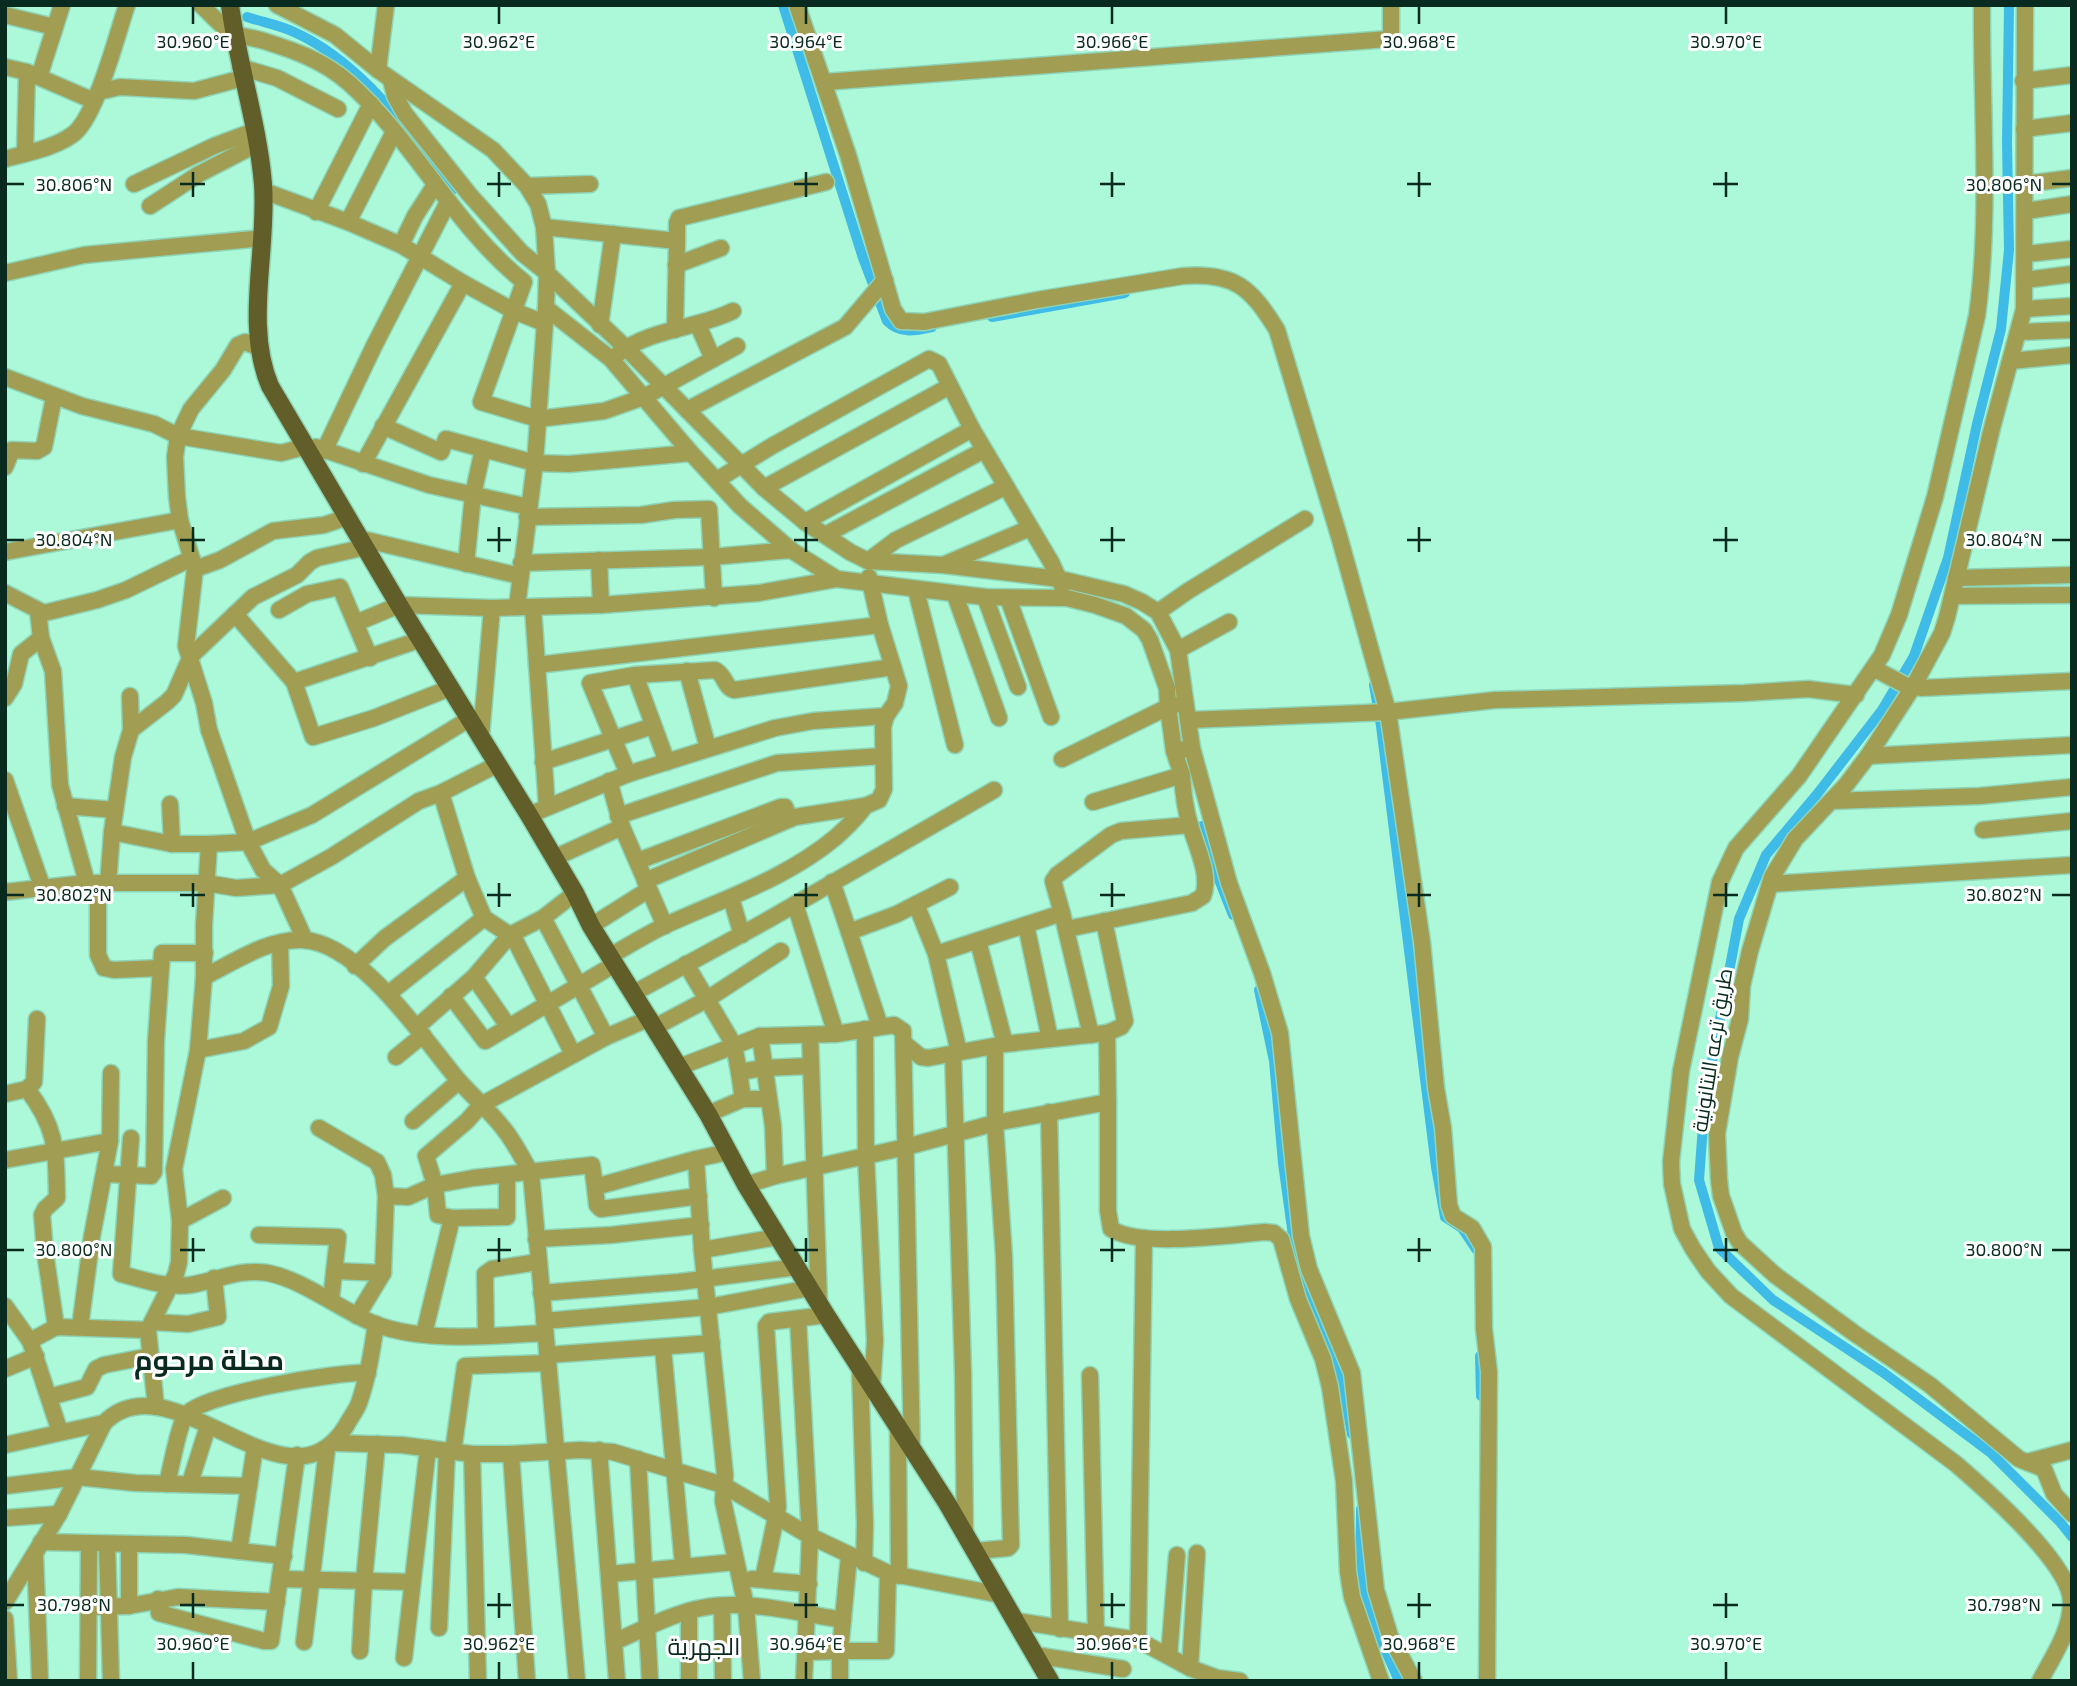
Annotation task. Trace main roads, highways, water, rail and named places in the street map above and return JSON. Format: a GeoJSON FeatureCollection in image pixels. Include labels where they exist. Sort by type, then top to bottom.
{"type":"FeatureCollection","features":[{"type":"Feature","properties":{"kind":"main road"},"geometry":{"type":"LineString","coordinates":[[230,5],[264,191],[258,326],[260,348],[270,386],[399,605],[529,815],[575,893],[591,926],[708,1114],[746,1185],[965,1532],[1051,1681]]}},
{"type":"Feature","properties":{"kind":"waterway"},"geometry":{"type":"LineString","coordinates":[[783,5],[863,258],[887,321],[902,330],[932,327]]}},
{"type":"Feature","properties":{"kind":"waterway"},"geometry":{"type":"LineString","coordinates":[[2009,5],[2009,250],[2001,329],[1948,558],[1914,656],[1882,710],[1766,855],[1739,919],[1705,1098],[1699,1180],[1719,1248],[1773,1300],[1884,1373],[1991,1453],[2072,1537]]}},
{"type":"Feature","properties":{"kind":"waterway"},"geometry":{"type":"LineString","coordinates":[[247,17],[294,32],[342,61],[383,100],[454,189]]}},
{"type":"Feature","properties":{"kind":"waterway"},"geometry":{"type":"LineString","coordinates":[[992,317],[1125,293]]}},
{"type":"Feature","properties":{"kind":"waterway"},"geometry":{"type":"LineString","coordinates":[[1374,685],[1436,1167],[1445,1217],[1462,1228],[1476,1249]]}},
{"type":"Feature","properties":{"kind":"waterway"},"geometry":{"type":"LineString","coordinates":[[1202,826],[1214,867],[1233,915]]}},
{"type":"Feature","properties":{"kind":"waterway"},"geometry":{"type":"LineString","coordinates":[[1259,990],[1274,1061],[1283,1163],[1294,1243],[1312,1307],[1339,1365],[1352,1434]]}},
{"type":"Feature","properties":{"kind":"waterway"},"geometry":{"type":"LineString","coordinates":[[1480,1356],[1481,1396]]}},
{"type":"Feature","properties":{"kind":"waterway"},"geometry":{"type":"LineString","coordinates":[[1361,1509],[1361,1578],[1374,1624],[1399,1681]]}},
{"type":"Feature","properties":{"kind":"district","name":"محلة مرحوم"},"geometry":{"type":"Point","coordinates":[209,1359]}},
{"type":"Feature","properties":{"kind":"district","name":"الجهرية"},"geometry":{"type":"Point","coordinates":[704,1645]}}]}
